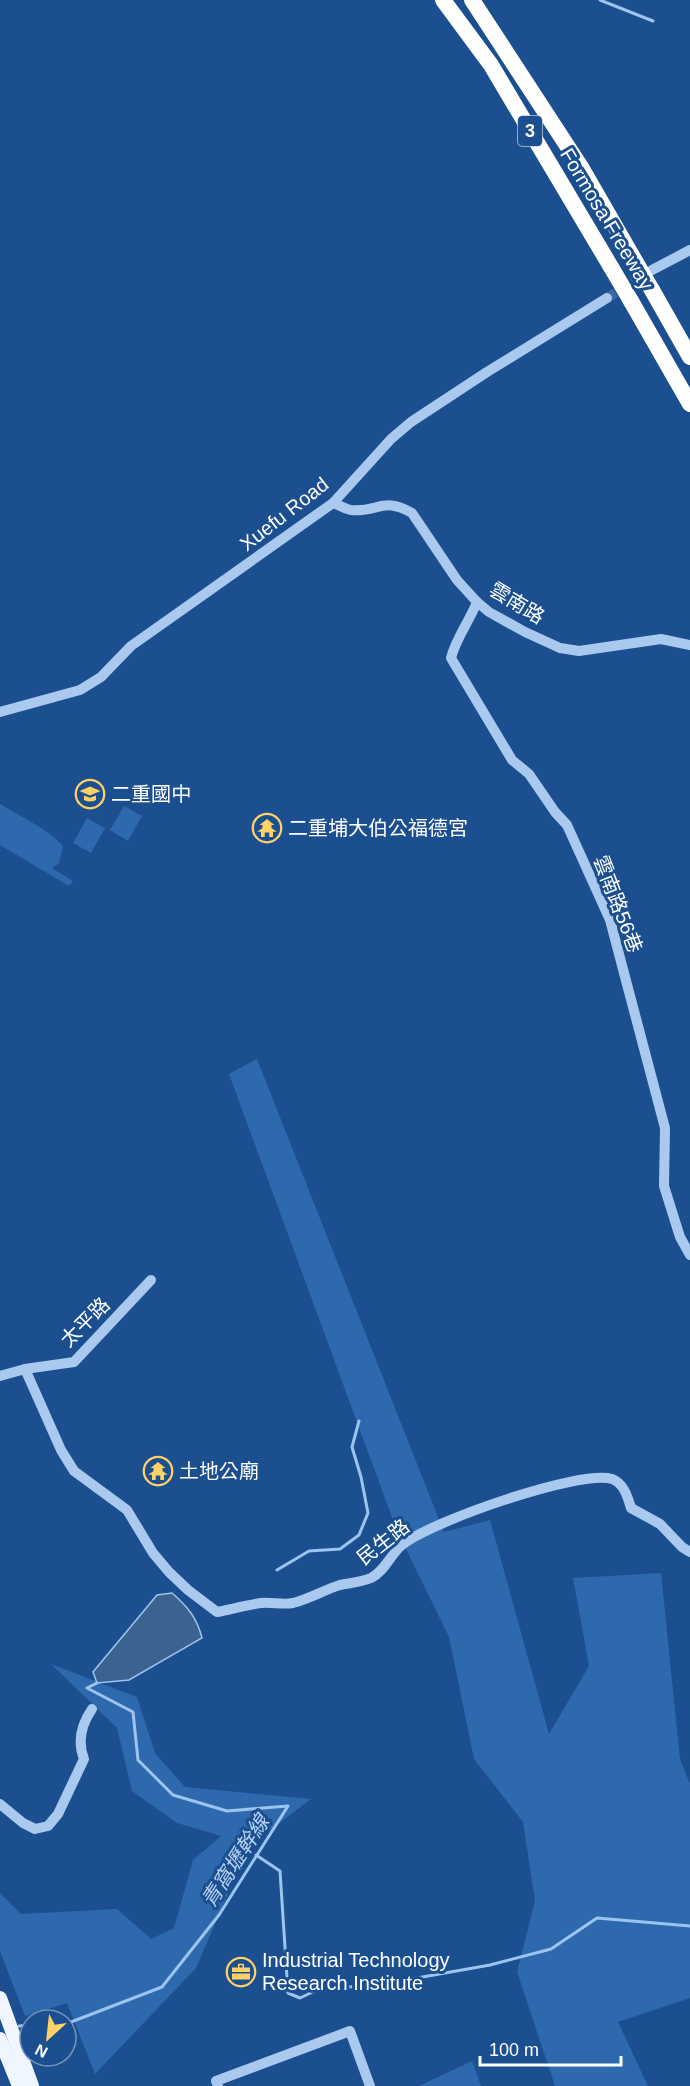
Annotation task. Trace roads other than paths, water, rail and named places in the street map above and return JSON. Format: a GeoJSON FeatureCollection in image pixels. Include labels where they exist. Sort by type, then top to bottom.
{"type":"FeatureCollection","features":[{"type":"Feature","properties":{"kind":"highway","name":"Formosa Freeway"},"geometry":{"type":"LineString","coordinates":[[443,0],[491,65],[632,301],[690,404]]}},
{"type":"Feature","properties":{"kind":"highway","name":"Formosa Freeway"},"geometry":{"type":"LineString","coordinates":[[472,0],[581,167],[690,357]]}},
{"type":"Feature","properties":{"kind":"main road"},"geometry":{"type":"LineString","coordinates":[[0,1998],[32,2086]]}},
{"type":"Feature","properties":{"kind":"main road"},"geometry":{"type":"LineString","coordinates":[[0,2039],[19,2086]]}},
{"type":"Feature","properties":{"kind":"street"},"geometry":{"type":"LineString","coordinates":[[652,270],[690,250]]}},
{"type":"Feature","properties":{"kind":"street","name":"Xuefu Road"},"geometry":{"type":"LineString","coordinates":[[0,712],[80,690],[92,683],[131,646],[333,503],[391,439],[411,422],[607,298]]}},
{"type":"Feature","properties":{"kind":"street","name":"雲南路"},"geometry":{"type":"LineString","coordinates":[[333,503],[348,510],[391,504],[411,513],[457,580],[477,602],[489,612],[560,648],[579,651],[662,639],[690,645]]}},
{"type":"Feature","properties":{"kind":"street","name":"雲南路56巷"},"geometry":{"type":"LineString","coordinates":[[477,602],[455,642],[451,658],[512,760],[530,774],[549,804],[567,825],[609,920],[665,1128],[664,1186],[680,1237],[690,1255]]}},
{"type":"Feature","properties":{"kind":"street","name":"太平路"},"geometry":{"type":"LineString","coordinates":[[0,1376],[26,1369],[74,1362],[151,1280]]}},
{"type":"Feature","properties":{"kind":"street","name":"民生路"},"geometry":{"type":"LineString","coordinates":[[26,1369],[61,1450],[74,1471],[127,1510],[153,1553],[188,1590],[217,1612],[263,1603],[294,1602],[370,1578],[380,1572],[402,1545],[455,1517],[492,1503],[566,1483],[603,1478],[614,1479],[627,1494],[631,1508],[660,1524],[682,1547],[690,1552]]}},
{"type":"Feature","properties":{"kind":"street"},"geometry":{"type":"LineString","coordinates":[[0,1804],[23,1823],[35,1829],[48,1826],[58,1815],[84,1759],[81,1750],[82,1724],[92,1709]]}},
{"type":"Feature","properties":{"kind":"street"},"geometry":{"type":"LineString","coordinates":[[218,2086],[216,2081],[350,2031],[370,2086]]}},
{"type":"Feature","properties":{"kind":"waterway"},"geometry":{"type":"LineString","coordinates":[[600,0],[653,21]]}},
{"type":"Feature","properties":{"kind":"waterway"},"geometry":{"type":"LineString","coordinates":[[277,1570],[309,1551],[340,1549],[359,1535],[368,1513],[352,1447],[359,1421]]}},
{"type":"Feature","properties":{"kind":"waterway","name":"青窩壢幹線"},"geometry":{"type":"LineString","coordinates":[[78,2019],[162,1987],[219,1915],[288,1806],[227,1811],[173,1795],[138,1760],[133,1712],[87,1688],[97,1683]]}},
{"type":"Feature","properties":{"kind":"waterway"},"geometry":{"type":"LineString","coordinates":[[256,1855],[280,1871],[288,1993],[300,1998],[321,1988],[372,1986],[490,1965],[551,1949],[597,1918],[690,1926]]}},
{"type":"Feature","properties":{"kind":"tunnel"},"geometry":{"type":"LineString","coordinates":[[607,298],[647,273]]}},
{"type":"Feature","properties":{"kind":"place","name":"二重國中"},"geometry":{"type":"Point","coordinates":[90,794]}},
{"type":"Feature","properties":{"kind":"place","name":"二重埔大伯公福德宮"},"geometry":{"type":"Point","coordinates":[267,828]}},
{"type":"Feature","properties":{"kind":"place","name":"土地公廟"},"geometry":{"type":"Point","coordinates":[158,1471]}},
{"type":"Feature","properties":{"kind":"place","name":"Industrial Technology Research Institute"},"geometry":{"type":"Point","coordinates":[241,1972]}}]}
